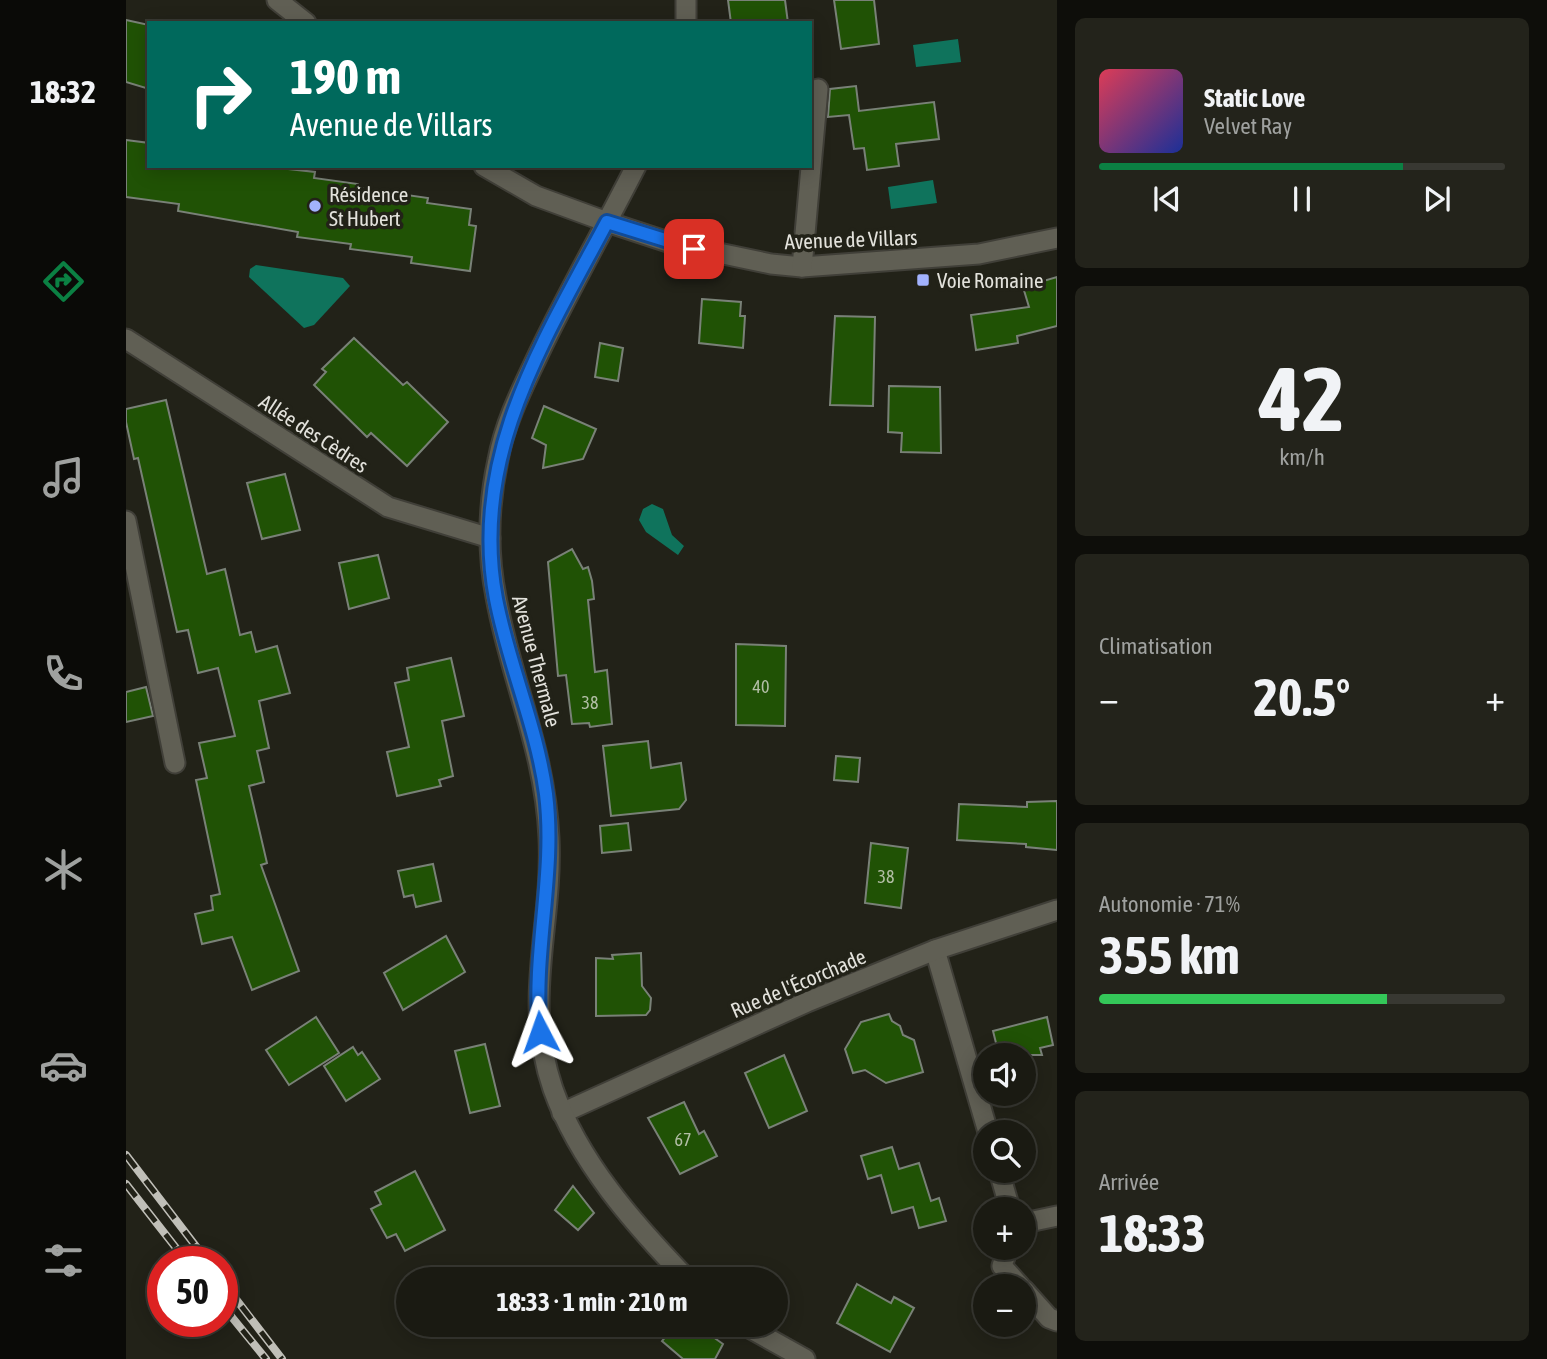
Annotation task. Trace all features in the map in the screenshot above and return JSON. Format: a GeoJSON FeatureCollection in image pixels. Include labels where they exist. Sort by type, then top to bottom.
{"type":"FeatureCollection","features":[{"type":"Feature","properties":{"kind":"street"},"geometry":{"type":"LineString","coordinates":[[276,0],[303,21]]}},
{"type":"Feature","properties":{"kind":"street"},"geometry":{"type":"LineString","coordinates":[[686,0],[686,21]]}},
{"type":"Feature","properties":{"kind":"street"},"geometry":{"type":"LineString","coordinates":[[812,156],[818,89]]}},
{"type":"Feature","properties":{"kind":"street"},"geometry":{"type":"LineString","coordinates":[[487,168],[536,196],[607,222]]}},
{"type":"Feature","properties":{"kind":"street","name":"Avenue Thermale"},"geometry":{"type":"LineString","coordinates":[[635,168],[561,308],[512,414],[498,456],[491,506],[490,538],[496,600],[530,720],[546,795],[549,841],[537,1005],[545,1059],[562,1113],[579,1144],[621,1205],[676,1267]]}},
{"type":"Feature","properties":{"kind":"street"},"geometry":{"type":"LineString","coordinates":[[802,267],[811,168]]}},
{"type":"Feature","properties":{"kind":"street","name":"Avenue de Villars"},"geometry":{"type":"LineString","coordinates":[[607,222],[694,249],[771,264],[802,267],[979,254],[1057,238]]}},
{"type":"Feature","properties":{"kind":"street","name":"Allée des Cèdres"},"geometry":{"type":"LineString","coordinates":[[126,339],[388,508],[490,538]]}},
{"type":"Feature","properties":{"kind":"street"},"geometry":{"type":"LineString","coordinates":[[126,521],[175,762]]}},
{"type":"Feature","properties":{"kind":"street","name":"Rue de l'Écorchade"},"geometry":{"type":"LineString","coordinates":[[562,1113],[807,1002],[935,950],[1057,910]]}},
{"type":"Feature","properties":{"kind":"street"},"geometry":{"type":"LineString","coordinates":[[935,950],[985,1120]]}},
{"type":"Feature","properties":{"kind":"street"},"geometry":{"type":"LineString","coordinates":[[1036,1220],[1057,1216]]}},
{"type":"Feature","properties":{"kind":"street"},"geometry":{"type":"LineString","coordinates":[[1036,1303],[1049,1318],[1057,1321]]}},
{"type":"Feature","properties":{"kind":"street"},"geometry":{"type":"LineString","coordinates":[[766,1337],[805,1359]]}},
{"type":"Feature","properties":{"kind":"shaded area"},"geometry":{"type":"Polygon","coordinates":[[[958,39],[961,62],[916,67],[913,45],[958,39]]]}},
{"type":"Feature","properties":{"kind":"shaded area"},"geometry":{"type":"Polygon","coordinates":[[[933,180],[937,203],[891,209],[888,187],[933,180]]]}},
{"type":"Feature","properties":{"kind":"shaded area"},"geometry":{"type":"Polygon","coordinates":[[[256,265],[343,278],[350,286],[314,325],[304,328],[249,277],[250,269],[256,265]]]}},
{"type":"Feature","properties":{"kind":"shaded area"},"geometry":{"type":"Polygon","coordinates":[[[652,504],[663,509],[672,535],[684,546],[678,555],[646,532],[639,520],[643,509],[652,504]]]}},
{"type":"Feature","properties":{"kind":"building"},"geometry":{"type":"Polygon","coordinates":[[[728,0],[785,0],[788,21],[731,21],[728,0]]]}},
{"type":"Feature","properties":{"kind":"building"},"geometry":{"type":"Polygon","coordinates":[[[834,0],[874,0],[879,44],[841,49],[834,0]]]}},
{"type":"Feature","properties":{"kind":"building"},"geometry":{"type":"Polygon","coordinates":[[[126,20],[147,25],[147,88],[126,82],[126,20]]]}},
{"type":"Feature","properties":{"kind":"building"},"geometry":{"type":"Polygon","coordinates":[[[856,86],[859,111],[934,102],[939,139],[896,144],[899,166],[867,170],[864,148],[854,149],[849,115],[828,117],[830,89],[856,86]]]}},
{"type":"Feature","properties":{"kind":"building","name":"Résidence St Hubert"},"geometry":{"type":"Polygon","coordinates":[[[126,140],[147,143],[147,168],[279,168],[315,172],[314,178],[358,184],[358,188],[428,198],[427,203],[471,209],[469,225],[476,226],[470,271],[411,263],[412,257],[350,249],[351,244],[297,237],[298,232],[178,211],[179,204],[126,197],[126,140]]]}},
{"type":"Feature","properties":{"kind":"building"},"geometry":{"type":"Polygon","coordinates":[[[1057,277],[1057,326],[1017,336],[1018,343],[976,350],[971,315],[1029,307],[1023,287],[1057,277]]]}},
{"type":"Feature","properties":{"kind":"building"},"geometry":{"type":"Polygon","coordinates":[[[702,299],[741,302],[740,316],[745,316],[743,348],[699,343],[702,299]]]}},
{"type":"Feature","properties":{"kind":"building"},"geometry":{"type":"Polygon","coordinates":[[[835,316],[875,317],[873,406],[830,405],[835,316]]]}},
{"type":"Feature","properties":{"kind":"building"},"geometry":{"type":"Polygon","coordinates":[[[354,338],[403,385],[407,382],[448,422],[407,466],[371,433],[367,437],[314,385],[326,372],[322,369],[354,338]]]}},
{"type":"Feature","properties":{"kind":"building"},"geometry":{"type":"Polygon","coordinates":[[[600,343],[623,348],[618,381],[595,377],[600,343]]]}},
{"type":"Feature","properties":{"kind":"building"},"geometry":{"type":"Polygon","coordinates":[[[889,386],[940,387],[941,453],[901,452],[902,433],[888,432],[889,386]]]}},
{"type":"Feature","properties":{"kind":"building"},"geometry":{"type":"Polygon","coordinates":[[[166,400],[207,574],[225,569],[240,635],[251,632],[256,652],[277,646],[290,693],[259,701],[269,748],[257,751],[264,782],[249,786],[267,863],[261,865],[299,971],[252,990],[232,937],[202,944],[195,914],[213,910],[211,896],[220,894],[196,780],[207,778],[199,743],[235,736],[218,668],[198,673],[188,630],[177,632],[138,458],[134,459],[126,422],[126,409],[166,400]]]}},
{"type":"Feature","properties":{"kind":"building"},"geometry":{"type":"Polygon","coordinates":[[[544,406],[596,429],[583,459],[543,468],[546,445],[532,438],[544,406]]]}},
{"type":"Feature","properties":{"kind":"building"},"geometry":{"type":"Polygon","coordinates":[[[285,474],[300,530],[262,539],[247,483],[285,474]]]}},
{"type":"Feature","properties":{"kind":"building"},"geometry":{"type":"Polygon","coordinates":[[[572,549],[583,569],[588,567],[592,581],[594,599],[588,600],[595,672],[607,670],[612,724],[590,727],[589,723],[572,724],[566,675],[558,676],[548,562],[572,549]]]}},
{"type":"Feature","properties":{"kind":"building"},"geometry":{"type":"Polygon","coordinates":[[[378,555],[389,598],[349,609],[339,563],[378,555]]]}},
{"type":"Feature","properties":{"kind":"building"},"geometry":{"type":"Polygon","coordinates":[[[736,644],[786,646],[785,726],[736,725],[736,644]]]}},
{"type":"Feature","properties":{"kind":"building"},"geometry":{"type":"Polygon","coordinates":[[[451,658],[464,716],[442,721],[453,776],[439,780],[441,786],[397,796],[387,752],[409,747],[395,683],[409,680],[407,668],[451,658]]]}},
{"type":"Feature","properties":{"kind":"building"},"geometry":{"type":"Polygon","coordinates":[[[146,687],[153,716],[126,722],[126,692],[146,687]]]}},
{"type":"Feature","properties":{"kind":"building"},"geometry":{"type":"Polygon","coordinates":[[[648,741],[651,768],[681,763],[686,800],[679,809],[611,816],[603,746],[648,741]]]}},
{"type":"Feature","properties":{"kind":"building"},"geometry":{"type":"Polygon","coordinates":[[[836,756],[860,758],[858,782],[834,780],[836,756]]]}},
{"type":"Feature","properties":{"kind":"building"},"geometry":{"type":"Polygon","coordinates":[[[1057,801],[1057,850],[1026,847],[1026,844],[957,840],[959,804],[1027,807],[1027,802],[1057,801]]]}},
{"type":"Feature","properties":{"kind":"building"},"geometry":{"type":"Polygon","coordinates":[[[628,823],[631,850],[602,853],[600,826],[628,823]]]}},
{"type":"Feature","properties":{"kind":"building"},"geometry":{"type":"Polygon","coordinates":[[[871,843],[908,848],[901,908],[865,903],[871,843]]]}},
{"type":"Feature","properties":{"kind":"building"},"geometry":{"type":"Polygon","coordinates":[[[433,864],[441,901],[416,907],[413,895],[404,897],[398,871],[433,864]]]}},
{"type":"Feature","properties":{"kind":"building"},"geometry":{"type":"Polygon","coordinates":[[[446,936],[465,972],[403,1010],[384,973],[446,936]]]}},
{"type":"Feature","properties":{"kind":"building"},"geometry":{"type":"Polygon","coordinates":[[[641,953],[642,986],[651,998],[650,1010],[646,1015],[596,1016],[596,958],[613,959],[612,955],[641,953]]]}},
{"type":"Feature","properties":{"kind":"building"},"geometry":{"type":"Polygon","coordinates":[[[889,1014],[892,1021],[900,1026],[903,1035],[914,1040],[923,1072],[886,1083],[865,1070],[853,1073],[845,1049],[861,1022],[889,1014]]]}},
{"type":"Feature","properties":{"kind":"building"},"geometry":{"type":"Polygon","coordinates":[[[316,1017],[339,1053],[289,1085],[266,1050],[316,1017]]]}},
{"type":"Feature","properties":{"kind":"building"},"geometry":{"type":"Polygon","coordinates":[[[1047,1017],[1053,1045],[1040,1048],[1042,1055],[1036,1055],[1036,1043],[996,1043],[993,1031],[1047,1017]]]}},
{"type":"Feature","properties":{"kind":"building"},"geometry":{"type":"Polygon","coordinates":[[[485,1044],[500,1106],[470,1113],[455,1051],[485,1044]]]}},
{"type":"Feature","properties":{"kind":"building"},"geometry":{"type":"Polygon","coordinates":[[[353,1047],[358,1055],[362,1052],[380,1079],[346,1101],[324,1066],[353,1047]]]}},
{"type":"Feature","properties":{"kind":"building"},"geometry":{"type":"Polygon","coordinates":[[[784,1055],[807,1111],[769,1128],[745,1073],[784,1055]]]}},
{"type":"Feature","properties":{"kind":"building"},"geometry":{"type":"Polygon","coordinates":[[[684,1102],[699,1134],[704,1131],[717,1156],[680,1174],[648,1118],[684,1102]]]}},
{"type":"Feature","properties":{"kind":"building"},"geometry":{"type":"Polygon","coordinates":[[[892,1147],[899,1169],[919,1163],[931,1201],[939,1198],[946,1221],[919,1228],[913,1207],[892,1213],[881,1175],[868,1179],[861,1156],[892,1147]]]}},
{"type":"Feature","properties":{"kind":"building"},"geometry":{"type":"Polygon","coordinates":[[[415,1171],[445,1230],[405,1251],[396,1234],[387,1238],[371,1209],[381,1204],[375,1192],[415,1171]]]}},
{"type":"Feature","properties":{"kind":"building"},"geometry":{"type":"Polygon","coordinates":[[[573,1186],[594,1213],[578,1230],[555,1210],[573,1186]]]}},
{"type":"Feature","properties":{"kind":"building"},"geometry":{"type":"Polygon","coordinates":[[[857,1284],[891,1303],[894,1297],[914,1308],[890,1352],[837,1323],[857,1284]]]}},
{"type":"Feature","properties":{"kind":"building"},"geometry":{"type":"Polygon","coordinates":[[[665,1337],[713,1337],[723,1344],[715,1359],[683,1359],[662,1341],[665,1337]]]}},
{"type":"Feature","properties":{"kind":"railway"},"geometry":{"type":"LineString","coordinates":[[126,1155],[196,1246]]}},
{"type":"Feature","properties":{"kind":"railway"},"geometry":{"type":"LineString","coordinates":[[126,1184],[174,1246]]}},
{"type":"Feature","properties":{"kind":"railway"},"geometry":{"type":"LineString","coordinates":[[238,1302],[282,1359]]}},
{"type":"Feature","properties":{"kind":"railway"},"geometry":{"type":"LineString","coordinates":[[238,1325],[266,1359]]}},
{"type":"Feature","properties":{"kind":"place","name":"Résidence St Hubert"},"geometry":{"type":"Point","coordinates":[315,206]}},
{"type":"Feature","properties":{"kind":"place","name":"Voie Romaine"},"geometry":{"type":"Point","coordinates":[923,280]}},
{"type":"Feature","properties":{"kind":"route"},"geometry":{"type":"LineString","coordinates":[[540,1032],[537,1005],[538,964],[549,841],[546,795],[539,755],[496,600],[491,569],[489,517],[498,456],[519,394],[607,222],[694,249]]}}]}
